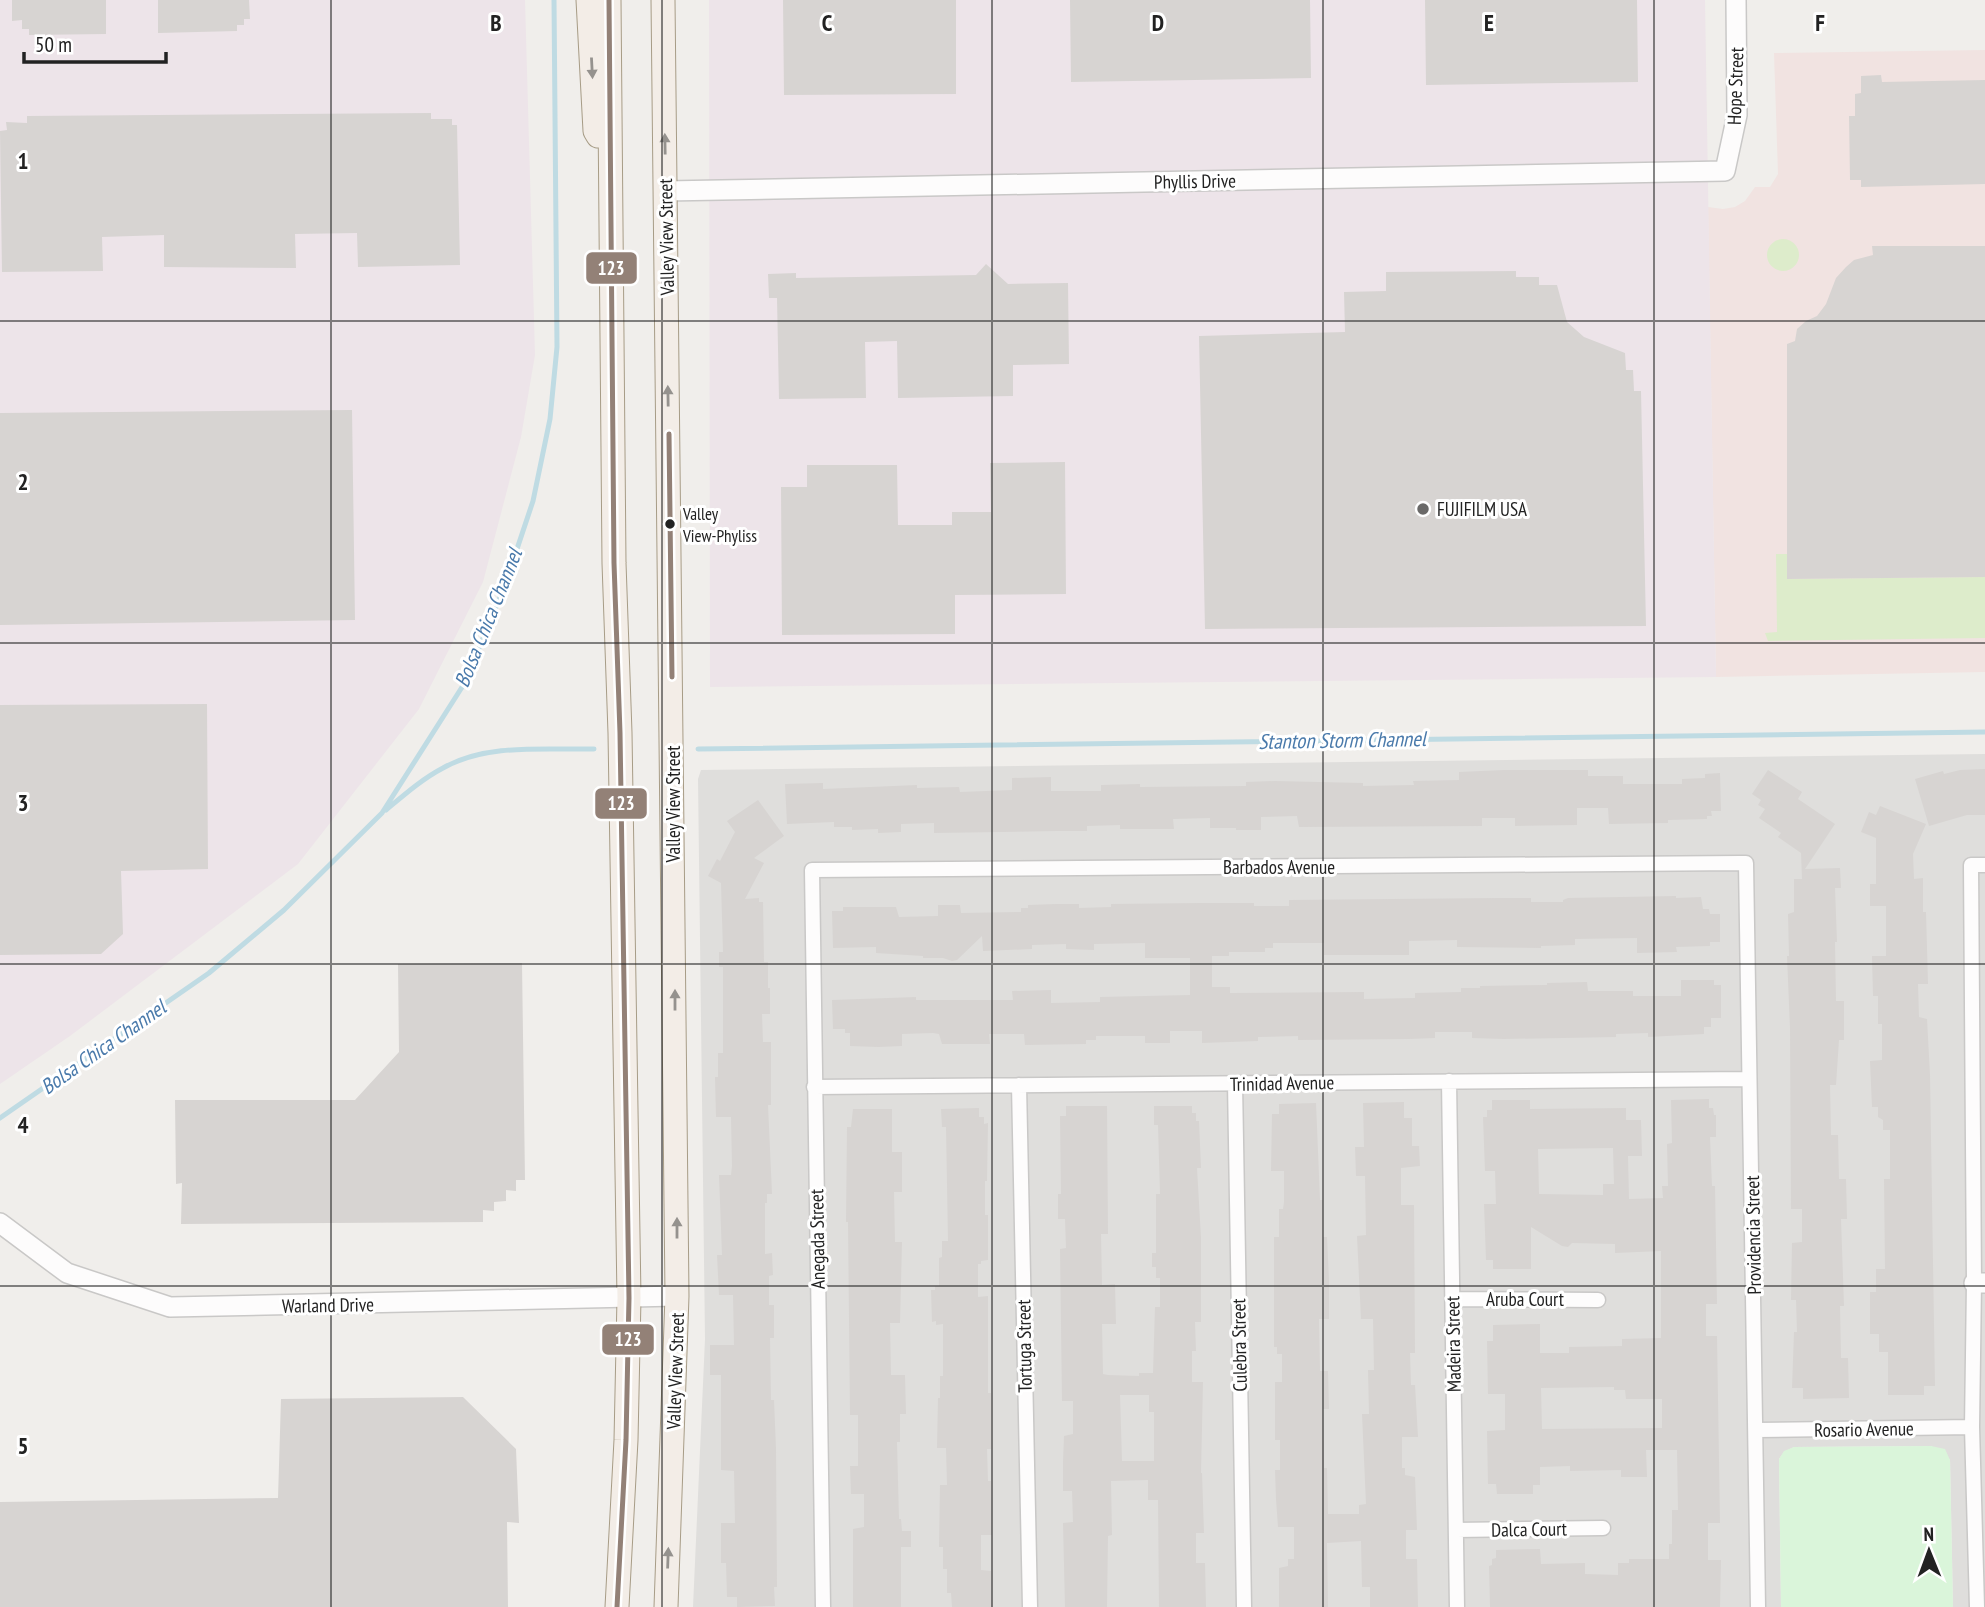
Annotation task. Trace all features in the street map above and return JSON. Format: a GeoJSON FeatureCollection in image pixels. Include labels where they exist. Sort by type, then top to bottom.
{"type":"FeatureCollection","features":[{"type":"Feature","properties":{"kind":"main road"},"geometry":{"type":"LineString","coordinates":[[588,0],[595,131],[610,168]]}},
{"type":"Feature","properties":{"kind":"main road"},"geometry":{"type":"LineString","coordinates":[[609,0],[614,563],[620,733],[629,1298],[627,1415],[617,1607]]}},
{"type":"Feature","properties":{"kind":"main road","name":"Valley View Street"},"geometry":{"type":"LineString","coordinates":[[663,0],[677,1296],[666,1607]]}},
{"type":"Feature","properties":{"kind":"street","name":"Hope Street"},"geometry":{"type":"LineString","coordinates":[[1725,171],[1737,115],[1737,0]]}},
{"type":"Feature","properties":{"kind":"street","name":"Phyllis Drive"},"geometry":{"type":"LineString","coordinates":[[665,191],[1725,171]]}},
{"type":"Feature","properties":{"kind":"street","name":"Barbados Avenue"},"geometry":{"type":"LineString","coordinates":[[812,870],[1746,863]]}},
{"type":"Feature","properties":{"kind":"street","name":"Providencia Street"},"geometry":{"type":"LineString","coordinates":[[1746,863],[1758,1607]]}},
{"type":"Feature","properties":{"kind":"street"},"geometry":{"type":"LineString","coordinates":[[1977,1607],[1980,1508],[1972,1427],[1979,1283],[1978,865]]}},
{"type":"Feature","properties":{"kind":"street","name":"Anegada Street"},"geometry":{"type":"LineString","coordinates":[[812,870],[823,1607]]}},
{"type":"Feature","properties":{"kind":"street","name":"Trinidad Avenue"},"geometry":{"type":"LineString","coordinates":[[814,1087],[1749,1079]]}},
{"type":"Feature","properties":{"kind":"street","name":"Madeira Street"},"geometry":{"type":"LineString","coordinates":[[1449,1081],[1457,1607]]}},
{"type":"Feature","properties":{"kind":"street","name":"Culebra Street"},"geometry":{"type":"LineString","coordinates":[[1235,1083],[1244,1607]]}},
{"type":"Feature","properties":{"kind":"street","name":"Tortuga Street"},"geometry":{"type":"LineString","coordinates":[[1019,1085],[1030,1607]]}},
{"type":"Feature","properties":{"kind":"street","name":"Warland Drive"},"geometry":{"type":"LineString","coordinates":[[0,1223],[67,1273],[170,1307],[677,1296]]}},
{"type":"Feature","properties":{"kind":"street","name":"Aruba Court"},"geometry":{"type":"LineString","coordinates":[[1452,1299],[1598,1300]]}},
{"type":"Feature","properties":{"kind":"street","name":"Rosario Avenue"},"geometry":{"type":"LineString","coordinates":[[1757,1430],[1972,1427]]}},
{"type":"Feature","properties":{"kind":"street","name":"Dalca Court"},"geometry":{"type":"LineString","coordinates":[[1456,1530],[1603,1528]]}},
{"type":"Feature","properties":{"kind":"shaded area"},"geometry":{"type":"Polygon","coordinates":[[[0,0],[525,0],[535,355],[521,437],[483,582],[419,709],[298,864],[70,1036],[0,1084],[0,0]]]}},
{"type":"Feature","properties":{"kind":"shaded area"},"geometry":{"type":"Polygon","coordinates":[[[709,0],[1705,0],[1716,677],[710,687],[709,0]]]}},
{"type":"Feature","properties":{"kind":"shaded area"},"geometry":{"type":"Polygon","coordinates":[[[1985,50],[1985,672],[1716,677],[1708,207],[1735,207],[1745,201],[1755,187],[1770,187],[1778,174],[1774,53],[1985,50]]]}},
{"type":"Feature","properties":{"kind":"shaded area"},"geometry":{"type":"Polygon","coordinates":[[[1985,754],[1985,1607],[1953,1607],[1950,1460],[1931,1446],[1794,1447],[1784,1452],[1779,1459],[1781,1607],[693,1607],[705,1339],[698,779],[701,770],[1985,754]]]}},
{"type":"Feature","properties":{"kind":"green space"},"geometry":{"type":"Polygon","coordinates":[[[1783,239],[1794,244],[1799,255],[1794,266],[1783,271],[1772,266],[1767,255],[1772,244],[1783,239]]]}},
{"type":"Feature","properties":{"kind":"green space"},"geometry":{"type":"Polygon","coordinates":[[[1776,554],[1787,554],[1788,579],[1985,577],[1985,638],[1768,641],[1765,633],[1777,632],[1776,554]]]}},
{"type":"Feature","properties":{"kind":"green space"},"geometry":{"type":"Polygon","coordinates":[[[1931,1446],[1945,1449],[1950,1460],[1953,1607],[1781,1607],[1779,1459],[1784,1451],[1794,1447],[1931,1446]]]}},
{"type":"Feature","properties":{"kind":"building"},"geometry":{"type":"Polygon","coordinates":[[[12,0],[106,0],[106,34],[29,35],[29,29],[22,29],[22,20],[12,21],[12,0]]]}},
{"type":"Feature","properties":{"kind":"building"},"geometry":{"type":"Polygon","coordinates":[[[158,0],[249,0],[250,19],[244,19],[244,25],[237,25],[237,31],[158,33],[158,0]]]}},
{"type":"Feature","properties":{"kind":"building"},"geometry":{"type":"Polygon","coordinates":[[[783,0],[956,0],[956,94],[784,95],[783,0]]]}},
{"type":"Feature","properties":{"kind":"building"},"geometry":{"type":"Polygon","coordinates":[[[1070,0],[1310,0],[1311,78],[1071,82],[1070,0]]]}},
{"type":"Feature","properties":{"kind":"building"},"geometry":{"type":"Polygon","coordinates":[[[1425,0],[1637,0],[1638,82],[1426,85],[1425,0]]]}},
{"type":"Feature","properties":{"kind":"building"},"geometry":{"type":"Polygon","coordinates":[[[1881,75],[1882,82],[1985,80],[1985,184],[1861,187],[1861,180],[1850,180],[1849,116],[1855,116],[1855,94],[1861,93],[1861,76],[1881,75]]]}},
{"type":"Feature","properties":{"kind":"building"},"geometry":{"type":"Polygon","coordinates":[[[431,113],[431,119],[452,119],[452,125],[457,125],[460,265],[358,267],[357,233],[295,234],[296,268],[164,267],[164,235],[102,237],[103,271],[2,272],[0,131],[7,130],[6,122],[27,123],[27,116],[431,113]]]}},
{"type":"Feature","properties":{"kind":"building"},"geometry":{"type":"Polygon","coordinates":[[[1872,246],[1985,246],[1985,577],[1787,579],[1787,344],[1795,341],[1797,329],[1817,316],[1826,304],[1836,278],[1846,267],[1854,260],[1873,255],[1872,246]]]}},
{"type":"Feature","properties":{"kind":"building"},"geometry":{"type":"Polygon","coordinates":[[[986,264],[1008,284],[1068,283],[1069,364],[1013,365],[1013,396],[898,398],[897,341],[865,342],[866,398],[779,399],[777,298],[769,298],[768,274],[796,273],[796,278],[976,275],[986,264]]]}},
{"type":"Feature","properties":{"kind":"building","name":"FUJIFILM USA"},"geometry":{"type":"Polygon","coordinates":[[[1516,271],[1516,277],[1539,277],[1539,285],[1557,285],[1567,322],[1584,337],[1625,353],[1626,370],[1633,370],[1634,391],[1641,391],[1646,626],[1205,629],[1199,336],[1345,332],[1344,292],[1386,291],[1386,272],[1516,271]]]}},
{"type":"Feature","properties":{"kind":"building"},"geometry":{"type":"Polygon","coordinates":[[[352,410],[355,620],[0,625],[0,413],[352,410]]]}},
{"type":"Feature","properties":{"kind":"building"},"geometry":{"type":"Polygon","coordinates":[[[1065,462],[1066,594],[955,595],[955,634],[782,635],[781,487],[807,487],[807,465],[897,465],[898,525],[952,525],[952,512],[991,512],[990,463],[1065,462]]]}},
{"type":"Feature","properties":{"kind":"building"},"geometry":{"type":"Polygon","coordinates":[[[207,704],[208,869],[121,871],[123,934],[101,954],[0,955],[0,705],[207,704]]]}},
{"type":"Feature","properties":{"kind":"building"},"geometry":{"type":"Polygon","coordinates":[[[1985,769],[1985,815],[1967,815],[1929,826],[1915,779],[1943,771],[1944,774],[1985,769]]]}},
{"type":"Feature","properties":{"kind":"building"},"geometry":{"type":"Polygon","coordinates":[[[1588,770],[1588,776],[1623,776],[1623,784],[1682,784],[1682,779],[1705,778],[1705,774],[1720,773],[1721,811],[1711,811],[1712,816],[1707,816],[1707,819],[1668,820],[1668,823],[1609,824],[1608,808],[1577,808],[1577,825],[1515,826],[1515,818],[1482,818],[1482,826],[1299,827],[1297,816],[1261,817],[1261,830],[1210,828],[1210,818],[1173,819],[1174,829],[1120,829],[1120,825],[1087,826],[1087,831],[934,833],[934,823],[901,824],[901,832],[878,833],[878,829],[852,830],[852,827],[834,827],[834,822],[787,824],[785,784],[823,783],[823,789],[917,785],[917,788],[959,787],[960,792],[1012,790],[1012,778],[1051,777],[1051,791],[1101,791],[1101,785],[1246,786],[1246,782],[1275,781],[1363,783],[1363,786],[1414,785],[1413,781],[1459,780],[1459,772],[1588,770]]]}},
{"type":"Feature","properties":{"kind":"building"},"geometry":{"type":"Polygon","coordinates":[[[1768,770],[1802,792],[1798,799],[1835,824],[1805,869],[1840,868],[1841,888],[1835,888],[1836,1001],[1844,1001],[1844,1040],[1839,1040],[1836,1085],[1830,1085],[1831,1135],[1838,1135],[1839,1179],[1846,1179],[1847,1219],[1841,1219],[1844,1306],[1840,1306],[1841,1358],[1848,1358],[1849,1398],[1803,1399],[1803,1388],[1792,1388],[1794,1332],[1797,1332],[1796,1300],[1791,1300],[1792,1243],[1802,1242],[1802,1209],[1791,1209],[1787,956],[1788,914],[1794,912],[1794,879],[1802,879],[1801,853],[1778,837],[1781,833],[1759,818],[1765,809],[1758,805],[1761,800],[1752,794],[1768,770]]]}},
{"type":"Feature","properties":{"kind":"building"},"geometry":{"type":"Polygon","coordinates":[[[758,800],[784,836],[754,858],[764,863],[745,899],[759,898],[759,902],[763,902],[764,962],[768,962],[770,988],[770,1014],[762,1014],[763,1042],[771,1042],[771,1105],[768,1105],[772,1194],[767,1194],[765,1203],[765,1254],[772,1253],[773,1275],[769,1276],[769,1305],[774,1305],[774,1338],[770,1338],[771,1400],[774,1400],[776,1449],[777,1587],[774,1587],[775,1606],[737,1607],[737,1597],[727,1597],[726,1563],[721,1563],[721,1523],[735,1523],[734,1471],[721,1470],[721,1375],[710,1375],[710,1345],[734,1345],[733,1295],[719,1295],[717,1255],[722,1255],[719,1175],[731,1175],[732,1166],[731,1117],[716,1117],[715,1077],[718,1077],[718,1053],[723,1053],[723,967],[719,967],[719,952],[723,952],[721,883],[708,876],[717,859],[720,861],[735,832],[727,821],[758,800]]]}},
{"type":"Feature","properties":{"kind":"building"},"geometry":{"type":"Polygon","coordinates":[[[1880,806],[1926,824],[1913,854],[1914,879],[1923,878],[1923,912],[1926,912],[1928,984],[1918,984],[1919,1017],[1927,1019],[1930,1075],[1935,1386],[1924,1386],[1924,1395],[1888,1395],[1888,1352],[1879,1352],[1879,1334],[1870,1334],[1870,1292],[1876,1292],[1876,1269],[1885,1269],[1884,1179],[1890,1179],[1890,1130],[1883,1130],[1883,1120],[1878,1117],[1878,1107],[1872,1107],[1870,1061],[1882,1060],[1882,1024],[1878,1024],[1878,996],[1873,996],[1872,956],[1886,956],[1886,906],[1870,906],[1870,884],[1876,884],[1876,838],[1861,832],[1869,812],[1876,815],[1880,806]]]}},
{"type":"Feature","properties":{"kind":"building"},"geometry":{"type":"Polygon","coordinates":[[[1701,897],[1703,909],[1709,909],[1710,914],[1720,914],[1720,942],[1710,942],[1710,946],[1676,947],[1677,952],[1637,953],[1637,938],[1575,939],[1575,945],[1541,948],[1457,947],[1457,940],[1409,941],[1409,955],[1324,955],[1324,943],[1273,943],[1273,948],[1265,948],[1265,952],[1229,952],[1229,956],[1212,956],[1212,987],[1230,987],[1230,993],[1364,992],[1364,999],[1415,998],[1415,993],[1461,992],[1461,988],[1480,986],[1587,982],[1588,991],[1633,991],[1633,996],[1681,996],[1681,980],[1714,980],[1714,985],[1721,985],[1721,1018],[1711,1018],[1711,1027],[1704,1027],[1704,1034],[1648,1037],[1648,1033],[1616,1034],[1616,1037],[1504,1039],[1472,1038],[1472,1032],[1435,1032],[1435,1038],[1298,1040],[1298,1036],[1202,1043],[1202,1031],[1170,1031],[1170,1043],[1145,1043],[1145,1036],[1096,1036],[1096,1040],[1086,1040],[1086,1044],[1025,1045],[1024,1034],[989,1034],[990,1044],[942,1044],[939,1034],[933,1033],[902,1034],[902,1046],[878,1047],[850,1046],[850,1033],[845,1033],[845,1029],[833,1029],[832,1000],[916,997],[916,1000],[1013,1000],[1012,991],[1051,990],[1051,1003],[1100,1002],[1100,997],[1190,995],[1190,958],[1145,958],[1145,943],[1094,944],[1094,950],[1066,949],[1066,944],[1032,945],[1032,949],[983,951],[982,936],[957,960],[952,961],[876,953],[876,947],[833,948],[832,911],[843,911],[843,907],[896,907],[899,917],[938,916],[938,905],[960,905],[961,913],[1021,912],[1021,908],[1028,908],[1028,905],[1056,904],[1079,904],[1079,908],[1111,907],[1111,904],[1201,903],[1289,906],[1289,900],[1531,898],[1531,902],[1563,902],[1568,898],[1701,897]]]}},
{"type":"Feature","properties":{"kind":"building"},"geometry":{"type":"Polygon","coordinates":[[[522,963],[525,1180],[516,1180],[516,1191],[506,1190],[506,1201],[494,1202],[494,1211],[483,1210],[483,1222],[181,1224],[182,1183],[176,1184],[175,1100],[355,1100],[399,1052],[398,964],[522,963]]]}},
{"type":"Feature","properties":{"kind":"building"},"geometry":{"type":"Polygon","coordinates":[[[1709,1099],[1709,1108],[1713,1108],[1716,1115],[1716,1137],[1710,1137],[1712,1186],[1715,1186],[1717,1304],[1706,1304],[1706,1336],[1717,1336],[1720,1523],[1708,1523],[1708,1560],[1721,1560],[1720,1607],[1490,1607],[1489,1566],[1492,1565],[1492,1559],[1496,1558],[1496,1550],[1540,1549],[1541,1564],[1585,1563],[1585,1574],[1618,1575],[1618,1563],[1629,1563],[1629,1559],[1669,1559],[1672,1510],[1678,1510],[1677,1450],[1646,1450],[1647,1477],[1621,1477],[1621,1470],[1570,1471],[1570,1466],[1540,1467],[1540,1485],[1533,1485],[1533,1494],[1497,1494],[1496,1484],[1488,1484],[1487,1431],[1505,1430],[1505,1394],[1488,1394],[1487,1341],[1493,1341],[1493,1325],[1540,1324],[1540,1353],[1569,1353],[1569,1347],[1622,1346],[1622,1339],[1661,1338],[1661,1251],[1615,1253],[1615,1244],[1572,1243],[1568,1247],[1562,1246],[1531,1227],[1531,1269],[1493,1269],[1493,1260],[1486,1260],[1484,1204],[1496,1204],[1495,1171],[1485,1171],[1483,1117],[1487,1117],[1487,1110],[1492,1110],[1492,1100],[1530,1100],[1530,1109],[1626,1108],[1626,1120],[1641,1120],[1642,1156],[1628,1156],[1629,1199],[1663,1198],[1662,1186],[1668,1186],[1667,1144],[1672,1143],[1671,1100],[1709,1099]],[[1613,1148],[1538,1149],[1539,1194],[1603,1195],[1603,1184],[1614,1184],[1613,1148]],[[1614,1387],[1541,1388],[1542,1429],[1662,1428],[1662,1399],[1626,1399],[1625,1390],[1614,1390],[1614,1387]]]}},
{"type":"Feature","properties":{"kind":"building"},"geometry":{"type":"Polygon","coordinates":[[[1404,1102],[1404,1118],[1412,1118],[1412,1146],[1419,1146],[1420,1166],[1401,1168],[1401,1205],[1414,1205],[1415,1353],[1410,1353],[1418,1437],[1402,1437],[1402,1468],[1405,1468],[1405,1475],[1415,1477],[1417,1530],[1406,1530],[1406,1559],[1417,1559],[1418,1607],[1370,1607],[1370,1587],[1362,1587],[1361,1541],[1327,1543],[1328,1607],[1279,1607],[1279,1568],[1288,1566],[1288,1559],[1294,1559],[1294,1527],[1278,1527],[1276,1499],[1275,1470],[1280,1470],[1280,1440],[1275,1440],[1275,1382],[1282,1382],[1282,1354],[1277,1354],[1277,1347],[1274,1347],[1274,1237],[1279,1237],[1279,1209],[1283,1209],[1284,1202],[1284,1171],[1271,1171],[1272,1114],[1279,1114],[1279,1104],[1316,1103],[1320,1200],[1323,1200],[1323,1237],[1327,1237],[1329,1280],[1329,1319],[1319,1319],[1320,1371],[1328,1371],[1329,1409],[1323,1409],[1328,1514],[1359,1514],[1359,1505],[1366,1504],[1362,1414],[1369,1414],[1368,1370],[1374,1370],[1373,1319],[1361,1319],[1357,1236],[1366,1235],[1365,1176],[1356,1176],[1355,1147],[1364,1147],[1363,1103],[1404,1102]]]}},
{"type":"Feature","properties":{"kind":"building"},"geometry":{"type":"Polygon","coordinates":[[[1066,1106],[1107,1106],[1108,1234],[1101,1234],[1102,1285],[1115,1284],[1116,1324],[1102,1324],[1103,1374],[1108,1375],[1139,1376],[1139,1373],[1153,1373],[1155,1307],[1160,1307],[1160,1278],[1156,1278],[1156,1267],[1152,1267],[1152,1253],[1156,1253],[1156,1194],[1160,1194],[1158,1125],[1154,1125],[1154,1106],[1192,1106],[1192,1113],[1196,1113],[1196,1121],[1199,1121],[1201,1168],[1197,1168],[1201,1238],[1201,1322],[1195,1322],[1196,1351],[1192,1351],[1192,1382],[1203,1382],[1201,1473],[1204,1533],[1196,1533],[1196,1563],[1205,1563],[1206,1607],[1159,1607],[1158,1500],[1148,1500],[1148,1480],[1111,1481],[1112,1535],[1108,1536],[1107,1607],[1065,1607],[1063,1523],[1073,1522],[1072,1491],[1063,1491],[1064,1436],[1073,1434],[1073,1401],[1062,1401],[1060,1249],[1066,1248],[1065,1219],[1058,1219],[1058,1194],[1061,1194],[1060,1116],[1066,1116],[1066,1106]],[[1120,1395],[1122,1461],[1154,1461],[1154,1412],[1149,1412],[1149,1395],[1120,1395]]]}},
{"type":"Feature","properties":{"kind":"building"},"geometry":{"type":"Polygon","coordinates":[[[979,1108],[979,1117],[984,1117],[984,1124],[988,1123],[985,1215],[988,1215],[988,1260],[978,1264],[978,1297],[988,1296],[991,1449],[987,1449],[988,1481],[991,1481],[992,1535],[981,1535],[981,1570],[991,1571],[992,1607],[952,1607],[951,1593],[947,1593],[947,1569],[943,1569],[943,1547],[939,1547],[940,1485],[947,1485],[946,1448],[937,1448],[938,1398],[940,1376],[943,1376],[943,1324],[936,1325],[936,1321],[932,1322],[931,1290],[939,1286],[942,1241],[948,1241],[946,1127],[942,1127],[941,1109],[979,1108]]]}},
{"type":"Feature","properties":{"kind":"building"},"geometry":{"type":"Polygon","coordinates":[[[853,1109],[892,1109],[892,1152],[902,1152],[902,1192],[894,1192],[895,1242],[902,1242],[900,1323],[890,1323],[891,1375],[905,1375],[906,1414],[900,1414],[900,1442],[897,1442],[899,1519],[902,1531],[911,1531],[911,1547],[901,1547],[901,1607],[853,1607],[853,1529],[864,1527],[864,1494],[851,1494],[850,1466],[858,1466],[858,1415],[850,1415],[846,1222],[847,1127],[851,1127],[853,1109]]]}},
{"type":"Feature","properties":{"kind":"building"},"geometry":{"type":"Polygon","coordinates":[[[463,1397],[516,1449],[519,1523],[507,1522],[508,1607],[0,1607],[0,1502],[278,1498],[281,1399],[463,1397]]]}},
{"type":"Feature","properties":{"kind":"waterway","name":"Bolsa Chica Channel"},"geometry":{"type":"LineString","coordinates":[[0,1118],[209,973],[284,910],[382,813],[464,684],[505,585],[533,501],[550,419],[557,347],[554,0]]}},
{"type":"Feature","properties":{"kind":"waterway","name":"Stanton Storm Channel"},"geometry":{"type":"LineString","coordinates":[[698,749],[1985,732]]}},
{"type":"Feature","properties":{"kind":"waterway","name":"Stanton Storm Channel"},"geometry":{"type":"LineString","coordinates":[[386,810],[435,772],[460,760],[497,751],[594,749]]}},
{"type":"Feature","properties":{"kind":"transit line","name":"123"},"geometry":{"type":"LineString","coordinates":[[609,0],[614,563],[620,733],[629,1298],[626,1440],[617,1607]]}},
{"type":"Feature","properties":{"kind":"transit line","name":"123"},"geometry":{"type":"LineString","coordinates":[[669,434],[672,677]]}},
{"type":"Feature","properties":{"kind":"place","name":"FUJIFILM USA"},"geometry":{"type":"Point","coordinates":[1423,509]}},
{"type":"Feature","properties":{"kind":"place","name":"Valley View-Phyliss"},"geometry":{"type":"Point","coordinates":[670,524]}}]}
